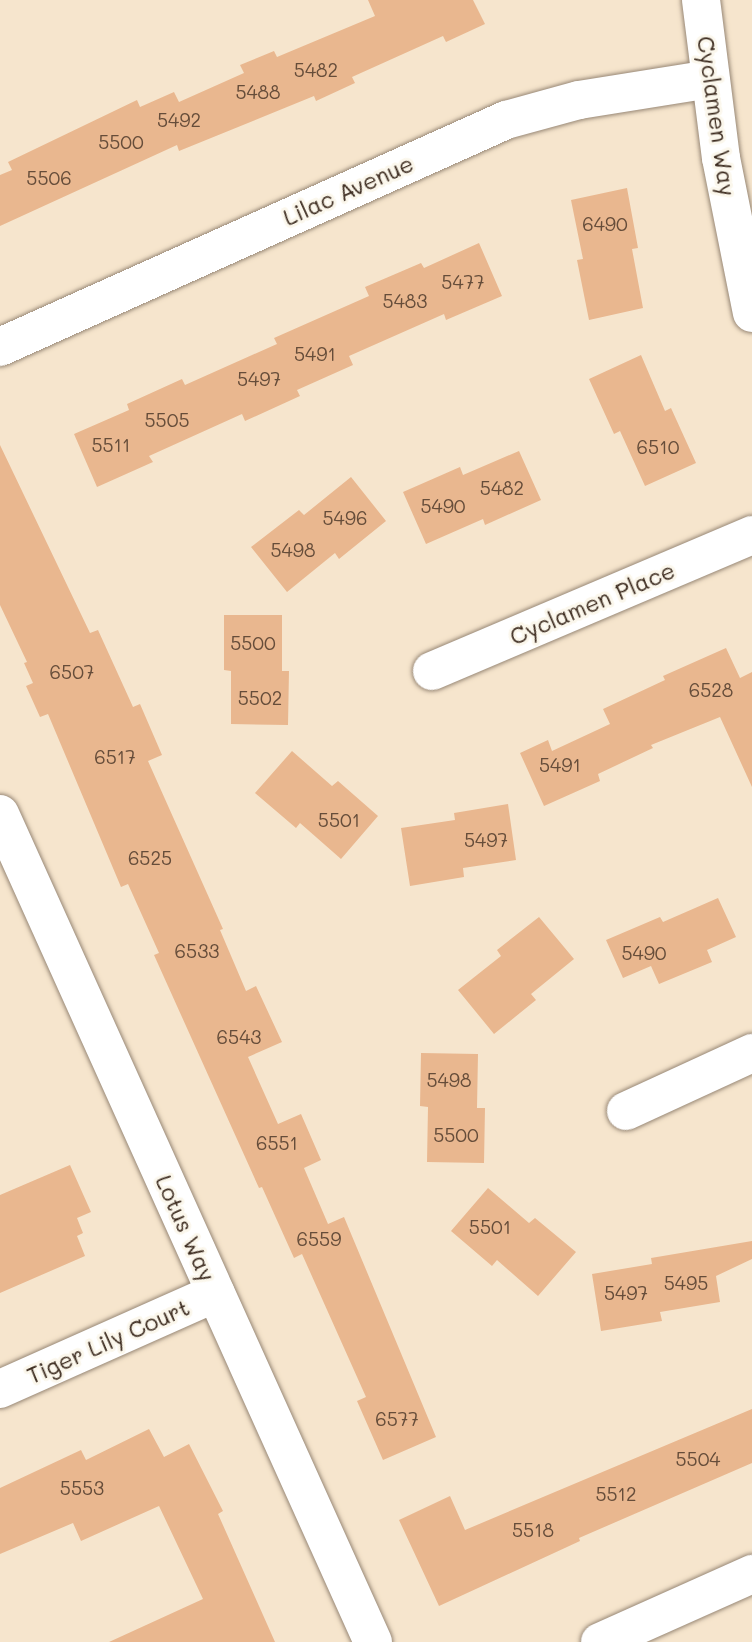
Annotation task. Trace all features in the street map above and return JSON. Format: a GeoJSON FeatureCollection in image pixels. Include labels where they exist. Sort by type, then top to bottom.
{"type":"FeatureCollection","features":[{"type":"Feature","properties":{"kind":"street","name":"Cyclamen Way"},"geometry":{"type":"LineString","coordinates":[[701,0],[710,79],[735,236],[752,313]]}},
{"type":"Feature","properties":{"kind":"street","name":"Lilac Avenue"},"geometry":{"type":"LineString","coordinates":[[0,347],[506,120],[579,100],[710,79]]}},
{"type":"Feature","properties":{"kind":"street","name":"Cyclamen Place"},"geometry":{"type":"LineString","coordinates":[[432,671],[752,535]]}},
{"type":"Feature","properties":{"kind":"street","name":"Lotus Way"},"geometry":{"type":"LineString","coordinates":[[0,814],[10,861],[216,1293],[373,1642]]}},
{"type":"Feature","properties":{"kind":"street"},"geometry":{"type":"LineString","coordinates":[[626,1111],[752,1053]]}},
{"type":"Feature","properties":{"kind":"street","name":"Tiger Lily Court"},"geometry":{"type":"LineString","coordinates":[[0,1389],[216,1293]]}},
{"type":"Feature","properties":{"kind":"street"},"geometry":{"type":"LineString","coordinates":[[600,1642],[752,1574]]}},
{"type":"Feature","properties":{"kind":"building"},"geometry":{"type":"Polygon","coordinates":[[[368,0],[473,0],[485,24],[446,42],[443,36],[352,77],[355,83],[316,101],[314,96],[179,151],[177,145],[0,226],[0,175],[12,170],[8,162],[137,100],[140,107],[174,92],[179,102],[244,73],[240,65],[274,51],[277,57],[375,16],[368,0]]]}},
{"type":"Feature","properties":{"kind":"building"},"geometry":{"type":"Polygon","coordinates":[[[627,188],[638,248],[632,249],[643,308],[589,320],[577,260],[583,259],[571,200],[627,188]]]}},
{"type":"Feature","properties":{"kind":"building"},"geometry":{"type":"Polygon","coordinates":[[[479,243],[502,296],[446,320],[444,314],[349,356],[353,365],[297,390],[300,396],[245,421],[242,414],[149,456],[153,462],[97,487],[74,434],[129,410],[127,404],[182,379],[185,385],[277,344],[274,338],[369,296],[365,287],[421,263],[424,268],[479,243]]]}},
{"type":"Feature","properties":{"kind":"building"},"geometry":{"type":"Polygon","coordinates":[[[641,355],[665,411],[671,408],[696,463],[645,486],[620,431],[614,434],[589,379],[641,355]]]}},
{"type":"Feature","properties":{"kind":"building"},"geometry":{"type":"Polygon","coordinates":[[[0,445],[90,633],[98,630],[133,707],[140,704],[162,755],[148,761],[223,929],[220,930],[246,991],[256,986],[282,1042],[248,1057],[278,1124],[301,1114],[321,1160],[304,1168],[328,1224],[344,1217],[436,1437],[383,1460],[357,1401],[366,1397],[302,1254],[294,1258],[262,1187],[259,1188],[154,955],[159,953],[128,884],[121,887],[48,714],[40,717],[26,686],[33,683],[24,663],[27,662],[0,605],[0,445]]]}},
{"type":"Feature","properties":{"kind":"building"},"geometry":{"type":"Polygon","coordinates":[[[519,451],[541,500],[485,525],[483,519],[426,544],[403,492],[460,467],[463,475],[519,451]]]}},
{"type":"Feature","properties":{"kind":"building"},"geometry":{"type":"Polygon","coordinates":[[[351,477],[386,521],[339,559],[335,553],[287,592],[251,547],[299,510],[304,515],[351,477]]]}},
{"type":"Feature","properties":{"kind":"building"},"geometry":{"type":"Polygon","coordinates":[[[224,615],[282,615],[282,671],[289,671],[288,725],[231,724],[231,671],[224,670],[224,615]]]}},
{"type":"Feature","properties":{"kind":"building"},"geometry":{"type":"Polygon","coordinates":[[[726,648],[740,678],[752,672],[752,787],[720,717],[651,745],[653,748],[598,774],[600,781],[544,806],[520,753],[548,740],[552,751],[610,724],[603,709],[665,680],[663,676],[726,648]]]}},
{"type":"Feature","properties":{"kind":"building"},"geometry":{"type":"Polygon","coordinates":[[[292,751],[332,786],[338,781],[378,816],[341,859],[300,823],[296,828],[255,793],[292,751]]]}},
{"type":"Feature","properties":{"kind":"building"},"geometry":{"type":"Polygon","coordinates":[[[508,804],[516,860],[463,868],[464,877],[410,886],[401,828],[455,820],[454,813],[508,804]]]}},
{"type":"Feature","properties":{"kind":"building"},"geometry":{"type":"Polygon","coordinates":[[[718,898],[736,937],[707,950],[712,962],[659,984],[651,966],[623,978],[606,940],[660,917],[663,922],[718,898]]]}},
{"type":"Feature","properties":{"kind":"building"},"geometry":{"type":"Polygon","coordinates":[[[539,917],[574,959],[531,994],[536,1000],[494,1034],[458,990],[501,956],[497,950],[539,917]]]}},
{"type":"Feature","properties":{"kind":"building"},"geometry":{"type":"Polygon","coordinates":[[[421,1053],[478,1054],[477,1108],[485,1108],[484,1163],[427,1162],[428,1107],[420,1106],[421,1053]]]}},
{"type":"Feature","properties":{"kind":"building"},"geometry":{"type":"Polygon","coordinates":[[[70,1165],[91,1212],[77,1218],[83,1233],[77,1236],[85,1256],[0,1293],[0,1195],[70,1165]]]}},
{"type":"Feature","properties":{"kind":"building"},"geometry":{"type":"Polygon","coordinates":[[[488,1188],[529,1223],[535,1218],[576,1252],[538,1296],[497,1260],[492,1266],[451,1231],[488,1188]]]}},
{"type":"Feature","properties":{"kind":"building"},"geometry":{"type":"Polygon","coordinates":[[[752,1241],[752,1259],[716,1276],[720,1302],[660,1312],[662,1321],[601,1331],[592,1274],[652,1264],[651,1258],[752,1241]]]}},
{"type":"Feature","properties":{"kind":"building"},"geometry":{"type":"Polygon","coordinates":[[[752,1409],[752,1463],[579,1538],[580,1541],[439,1606],[399,1520],[450,1496],[465,1530],[752,1409]]]}},
{"type":"Feature","properties":{"kind":"building"},"geometry":{"type":"Polygon","coordinates":[[[149,1429],[164,1457],[189,1444],[223,1511],[218,1514],[275,1642],[109,1642],[203,1599],[159,1506],[81,1541],[73,1523],[0,1554],[0,1488],[81,1450],[86,1460],[149,1429]]]}}]}
